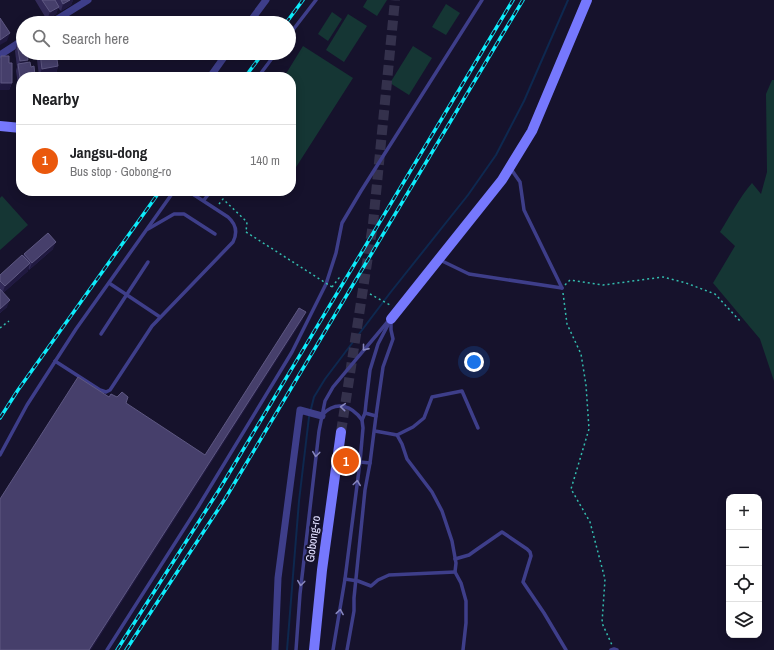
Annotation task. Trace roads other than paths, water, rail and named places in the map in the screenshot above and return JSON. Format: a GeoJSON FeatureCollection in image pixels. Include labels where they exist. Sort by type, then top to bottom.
{"type":"FeatureCollection","features":[{"type":"Feature","properties":{"kind":"street"},"geometry":{"type":"LineString","coordinates":[[62,16],[88,0]]}},
{"type":"Feature","properties":{"kind":"street"},"geometry":{"type":"LineString","coordinates":[[254,16],[266,0]]}},
{"type":"Feature","properties":{"kind":"street"},"geometry":{"type":"LineString","coordinates":[[391,319],[502,180],[510,167],[532,131],[587,0]]}},
{"type":"Feature","properties":{"kind":"street"},"geometry":{"type":"LineString","coordinates":[[0,55],[16,45]]}},
{"type":"Feature","properties":{"kind":"street"},"geometry":{"type":"LineString","coordinates":[[214,72],[222,60]]}},
{"type":"Feature","properties":{"kind":"street"},"geometry":{"type":"LineString","coordinates":[[0,126],[16,128]]}},
{"type":"Feature","properties":{"kind":"street"},"geometry":{"type":"LineString","coordinates":[[275,650],[278,578],[300,410],[320,415]]}},
{"type":"Feature","properties":{"kind":"street","name":"Gobong-ro"},"geometry":{"type":"LineString","coordinates":[[314,650],[322,570],[341,432]]}},
{"type":"Feature","properties":{"kind":"lane"},"geometry":{"type":"LineString","coordinates":[[296,26],[316,0]]}},
{"type":"Feature","properties":{"kind":"lane"},"geometry":{"type":"LineString","coordinates":[[107,650],[198,507],[292,352],[326,284],[336,253],[342,223],[482,0]]}},
{"type":"Feature","properties":{"kind":"lane"},"geometry":{"type":"LineString","coordinates":[[262,72],[271,60]]}},
{"type":"Feature","properties":{"kind":"lane"},"geometry":{"type":"LineString","coordinates":[[438,259],[469,274],[562,288],[524,210],[520,182],[510,167]]}},
{"type":"Feature","properties":{"kind":"lane"},"geometry":{"type":"LineString","coordinates":[[0,455],[27,405],[76,329],[170,196]]}},
{"type":"Feature","properties":{"kind":"lane"},"geometry":{"type":"LineString","coordinates":[[55,361],[103,392],[112,388],[152,326],[233,242],[236,228],[232,221],[216,208],[197,196]]}},
{"type":"Feature","properties":{"kind":"lane"},"geometry":{"type":"LineString","coordinates":[[204,200],[207,196]]}},
{"type":"Feature","properties":{"kind":"lane"},"geometry":{"type":"LineString","coordinates":[[145,231],[174,214],[184,214],[215,234]]}},
{"type":"Feature","properties":{"kind":"lane"},"geometry":{"type":"LineString","coordinates":[[101,334],[148,262]]}},
{"type":"Feature","properties":{"kind":"lane"},"geometry":{"type":"LineString","coordinates":[[109,283],[128,294],[160,317]]}},
{"type":"Feature","properties":{"kind":"lane"},"geometry":{"type":"LineString","coordinates":[[362,420],[365,414],[370,370],[378,344],[391,319]]}},
{"type":"Feature","properties":{"kind":"lane"},"geometry":{"type":"LineString","coordinates":[[296,650],[300,594],[320,415],[325,401],[333,387],[391,319]]}},
{"type":"Feature","properties":{"kind":"lane"},"geometry":{"type":"LineString","coordinates":[[347,650],[354,612],[365,490],[384,367],[393,340],[391,319]]}},
{"type":"Feature","properties":{"kind":"lane"},"geometry":{"type":"LineString","coordinates":[[375,431],[397,435],[413,427],[424,418],[432,397],[462,391],[478,428]]}},
{"type":"Feature","properties":{"kind":"lane"},"geometry":{"type":"LineString","coordinates":[[320,415],[338,406],[350,407],[362,420],[363,428],[345,579],[333,650]]}},
{"type":"Feature","properties":{"kind":"lane"},"geometry":{"type":"LineString","coordinates":[[365,414],[376,416]]}},
{"type":"Feature","properties":{"kind":"lane"},"geometry":{"type":"LineString","coordinates":[[397,435],[407,459],[432,492],[442,511],[452,541],[455,559],[455,572],[461,583],[466,601],[466,623],[463,650]]}},
{"type":"Feature","properties":{"kind":"lane"},"geometry":{"type":"LineString","coordinates":[[360,462],[370,463]]}},
{"type":"Feature","properties":{"kind":"lane"},"geometry":{"type":"LineString","coordinates":[[455,559],[469,555],[502,532],[530,552],[531,556],[523,582],[566,650]]}},
{"type":"Feature","properties":{"kind":"lane"},"geometry":{"type":"LineString","coordinates":[[345,579],[370,586],[378,580],[390,575],[455,572]]}},
{"type":"Feature","properties":{"kind":"waterway"},"geometry":{"type":"LineString","coordinates":[[287,650],[299,501],[309,417],[314,397],[325,379],[390,293],[468,195],[496,155],[524,101],[568,0]]}},
{"type":"Feature","properties":{"kind":"tunnel"},"geometry":{"type":"LineString","coordinates":[[341,432],[373,224],[395,0]]}},
{"type":"Feature","properties":{"kind":"railway"},"geometry":{"type":"LineString","coordinates":[[291,16],[303,0]]}},
{"type":"Feature","properties":{"kind":"railway"},"geometry":{"type":"LineString","coordinates":[[117,650],[219,490],[513,0]]}},
{"type":"Feature","properties":{"kind":"railway"},"geometry":{"type":"LineString","coordinates":[[126,650],[225,499],[523,0]]}},
{"type":"Feature","properties":{"kind":"railway"},"geometry":{"type":"LineString","coordinates":[[249,72],[258,60]]}},
{"type":"Feature","properties":{"kind":"railway"},"geometry":{"type":"LineString","coordinates":[[0,418],[18,390],[156,196]]}},
{"type":"Feature","properties":{"kind":"place","name":"Jangsu-dong"},"geometry":{"type":"Point","coordinates":[346,461]}}]}
